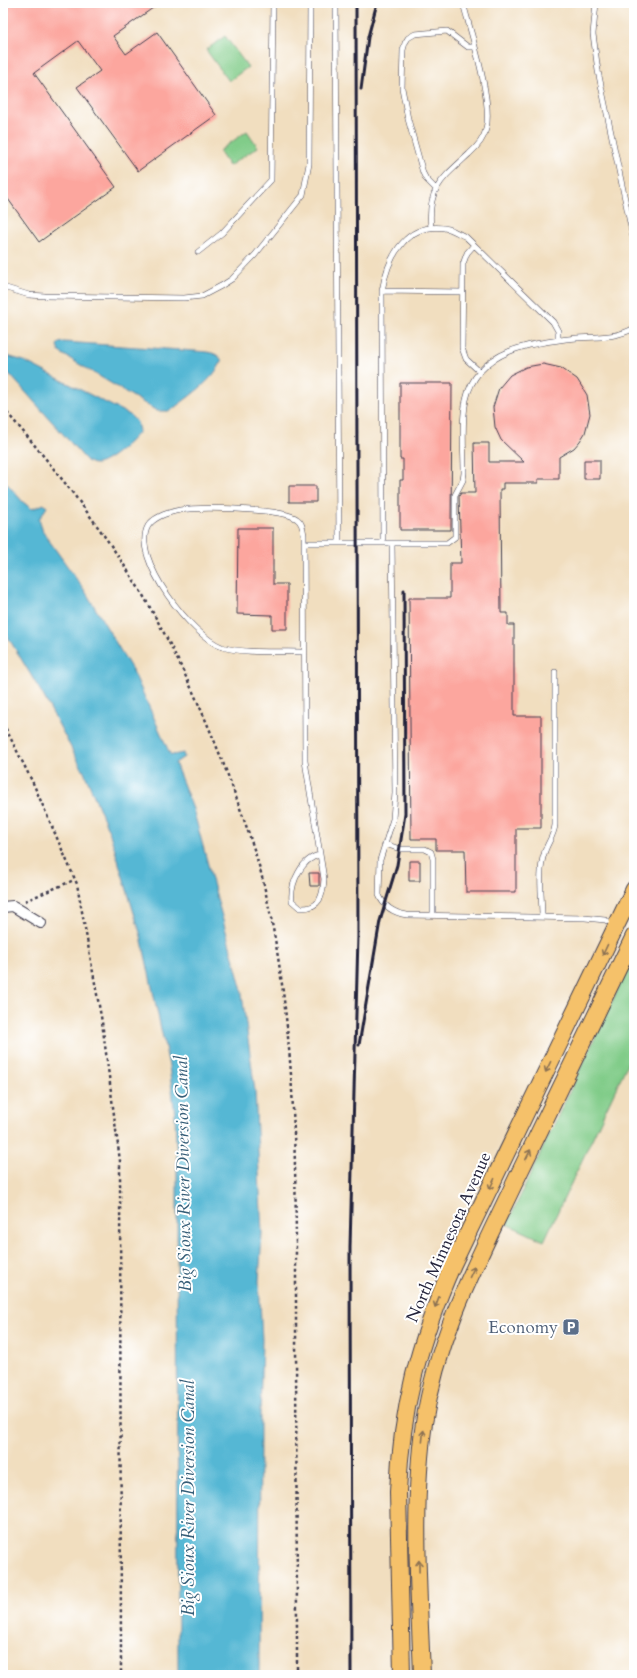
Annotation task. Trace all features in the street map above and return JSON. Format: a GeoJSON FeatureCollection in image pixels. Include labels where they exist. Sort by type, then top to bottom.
{"type":"FeatureCollection","features":[{"type":"Feature","properties":{"kind":"main road","name":"North Minnesota Avenue"},"geometry":{"type":"LineString","coordinates":[[402,1675],[398,1500],[399,1463],[406,1406],[419,1353],[428,1324],[453,1264],[634,889]]}},
{"type":"Feature","properties":{"kind":"main road"},"geometry":{"type":"LineString","coordinates":[[422,1675],[418,1522],[423,1431],[437,1362],[446,1334],[481,1253],[634,936]]}},
{"type":"Feature","properties":{"kind":"main road"},"geometry":{"type":"LineString","coordinates":[[419,1594],[425,1639],[432,1675]]}},
{"type":"Feature","properties":{"kind":"street"},"geometry":{"type":"LineString","coordinates":[[8,907],[41,923]]}},
{"type":"Feature","properties":{"kind":"lane"},"geometry":{"type":"LineString","coordinates":[[198,252],[222,233],[271,180],[273,3]]}},
{"type":"Feature","properties":{"kind":"lane"},"geometry":{"type":"LineString","coordinates":[[3,287],[29,295],[45,296],[184,298],[202,296],[232,279],[255,255],[296,205],[303,195],[306,185],[309,164],[310,3]]}},
{"type":"Feature","properties":{"kind":"lane"},"geometry":{"type":"LineString","coordinates":[[336,3],[339,543]]}},
{"type":"Feature","properties":{"kind":"lane"},"geometry":{"type":"LineString","coordinates":[[431,228],[430,204],[436,189],[448,174],[475,148],[483,138],[486,130],[488,109],[463,3]]}},
{"type":"Feature","properties":{"kind":"lane"},"geometry":{"type":"LineString","coordinates":[[596,3],[593,34],[598,71],[634,242]]}},
{"type":"Feature","properties":{"kind":"lane"},"geometry":{"type":"LineString","coordinates":[[436,189],[426,179],[423,173],[408,119],[401,77],[403,50],[408,38],[415,34],[440,30],[453,34],[468,47],[474,46]]}},
{"type":"Feature","properties":{"kind":"lane"},"geometry":{"type":"LineString","coordinates":[[384,543],[382,291],[385,273],[392,257],[402,243],[417,232],[431,228],[449,229],[466,237],[553,322],[558,332],[558,340]]}},
{"type":"Feature","properties":{"kind":"lane"},"geometry":{"type":"LineString","coordinates":[[474,245],[464,259],[463,354],[466,360],[480,372]]}},
{"type":"Feature","properties":{"kind":"lane"},"geometry":{"type":"LineString","coordinates":[[382,291],[463,292]]}},
{"type":"Feature","properties":{"kind":"lane"},"geometry":{"type":"LineString","coordinates":[[304,543],[447,543],[455,537],[455,495],[463,480],[464,473],[463,424],[466,400],[470,388],[480,372],[494,358],[509,351],[531,344],[609,335],[634,328]]}},
{"type":"Feature","properties":{"kind":"lane"},"geometry":{"type":"LineString","coordinates":[[304,652],[238,650],[223,647],[210,642],[198,632],[165,591],[154,574],[145,547],[148,526],[155,519],[179,510],[282,512],[297,518],[301,523],[304,543],[305,761],[324,879],[322,896],[318,902],[313,907],[300,908],[292,901],[291,890],[305,862],[310,858],[320,855]]}},
{"type":"Feature","properties":{"kind":"lane"},"geometry":{"type":"LineString","coordinates":[[392,543],[395,793],[393,819],[380,860],[379,895],[381,899],[391,910],[398,914],[598,918],[612,922],[616,926]]}},
{"type":"Feature","properties":{"kind":"lane"},"geometry":{"type":"LineString","coordinates":[[542,917],[542,866],[544,854],[552,838],[555,825],[555,672]]}},
{"type":"Feature","properties":{"kind":"lane"},"geometry":{"type":"LineString","coordinates":[[384,844],[400,849],[425,849],[431,852],[433,860],[433,915]]}},
{"type":"Feature","properties":{"kind":"path"},"geometry":{"type":"LineString","coordinates":[[3,408],[37,447],[72,494],[144,598],[204,716],[245,823],[260,870],[286,1016],[295,1130],[297,1675]]}},
{"type":"Feature","properties":{"kind":"path"},"geometry":{"type":"LineString","coordinates":[[3,723],[60,842],[74,880],[85,921],[102,1022],[120,1161],[121,1675]]}},
{"type":"Feature","properties":{"kind":"path"},"geometry":{"type":"LineString","coordinates":[[8,907],[74,880]]}},
{"type":"Feature","properties":{"kind":"green space"},"geometry":{"type":"Polygon","coordinates":[[[225,36],[248,67],[229,81],[206,50],[225,36]]]}},
{"type":"Feature","properties":{"kind":"green space"},"geometry":{"type":"Polygon","coordinates":[[[247,131],[258,147],[229,166],[219,151],[247,131]]]}},
{"type":"Feature","properties":{"kind":"green space"},"geometry":{"type":"Polygon","coordinates":[[[634,955],[634,1050],[544,1241],[507,1224],[634,955]]]}},
{"type":"Feature","properties":{"kind":"water"},"geometry":{"type":"Polygon","coordinates":[[[64,342],[206,352],[217,355],[222,361],[212,376],[192,395],[170,411],[157,411],[59,352],[57,345],[64,342]]]}},
{"type":"Feature","properties":{"kind":"water"},"geometry":{"type":"Polygon","coordinates":[[[7,356],[24,361],[130,415],[137,422],[139,431],[126,446],[113,456],[101,463],[92,464],[87,461],[4,368],[3,357],[7,356]]]}},
{"type":"Feature","properties":{"kind":"water","name":"Big Sioux River Diversion Canal"},"geometry":{"type":"Polygon","coordinates":[[[3,479],[23,502],[32,509],[44,504],[47,507],[39,519],[43,532],[85,591],[134,673],[170,754],[173,755],[183,753],[184,757],[175,763],[193,809],[241,987],[255,1091],[262,1233],[259,1281],[262,1340],[260,1416],[259,1675],[178,1675],[177,1169],[175,1115],[169,1066],[141,936],[110,834],[84,772],[43,695],[3,629],[3,479]]]}},
{"type":"Feature","properties":{"kind":"building"},"geometry":{"type":"Polygon","coordinates":[[[3,3],[160,3],[113,36],[126,54],[157,32],[216,115],[138,171],[77,87],[100,71],[78,41],[34,73],[116,187],[39,242],[3,192],[3,3]]]}},
{"type":"Feature","properties":{"kind":"building"},"geometry":{"type":"Polygon","coordinates":[[[543,364],[561,368],[577,379],[587,395],[590,414],[585,433],[580,441],[574,448],[559,457],[559,479],[538,479],[538,483],[503,483],[503,489],[500,489],[501,613],[508,613],[508,625],[514,625],[514,716],[541,716],[541,828],[516,828],[516,892],[466,892],[465,850],[436,850],[436,839],[411,839],[409,598],[450,598],[450,563],[461,563],[459,496],[461,493],[475,493],[474,443],[489,443],[489,462],[524,462],[501,440],[495,427],[493,407],[499,388],[510,375],[526,367],[543,364]]]}},
{"type":"Feature","properties":{"kind":"building"},"geometry":{"type":"Polygon","coordinates":[[[400,383],[452,383],[451,530],[400,530],[400,480],[403,480],[403,459],[400,459],[400,383]]]}},
{"type":"Feature","properties":{"kind":"building"},"geometry":{"type":"Polygon","coordinates":[[[584,460],[600,460],[600,479],[584,479],[584,460]]]}},
{"type":"Feature","properties":{"kind":"building"},"geometry":{"type":"Polygon","coordinates":[[[289,486],[316,486],[316,502],[289,502],[289,486]]]}},
{"type":"Feature","properties":{"kind":"building"},"geometry":{"type":"Polygon","coordinates":[[[238,528],[273,528],[273,584],[287,584],[287,629],[272,629],[272,615],[237,614],[238,528]]]}},
{"type":"Feature","properties":{"kind":"building"},"geometry":{"type":"Polygon","coordinates":[[[409,861],[420,861],[420,881],[409,881],[409,861]]]}},
{"type":"Feature","properties":{"kind":"building"},"geometry":{"type":"Polygon","coordinates":[[[309,873],[319,873],[319,886],[310,886],[309,873]]]}},
{"type":"Feature","properties":{"kind":"railway"},"geometry":{"type":"LineString","coordinates":[[351,1675],[350,1247],[358,936],[356,3]]}},
{"type":"Feature","properties":{"kind":"railway"},"geometry":{"type":"LineString","coordinates":[[361,89],[368,37],[377,3]]}},
{"type":"Feature","properties":{"kind":"railway"},"geometry":{"type":"LineString","coordinates":[[359,1045],[380,921],[397,865],[405,814],[404,590]]}},
{"type":"Feature","properties":{"kind":"place","name":"Economy"},"geometry":{"type":"Point","coordinates":[571,1327]}}]}
